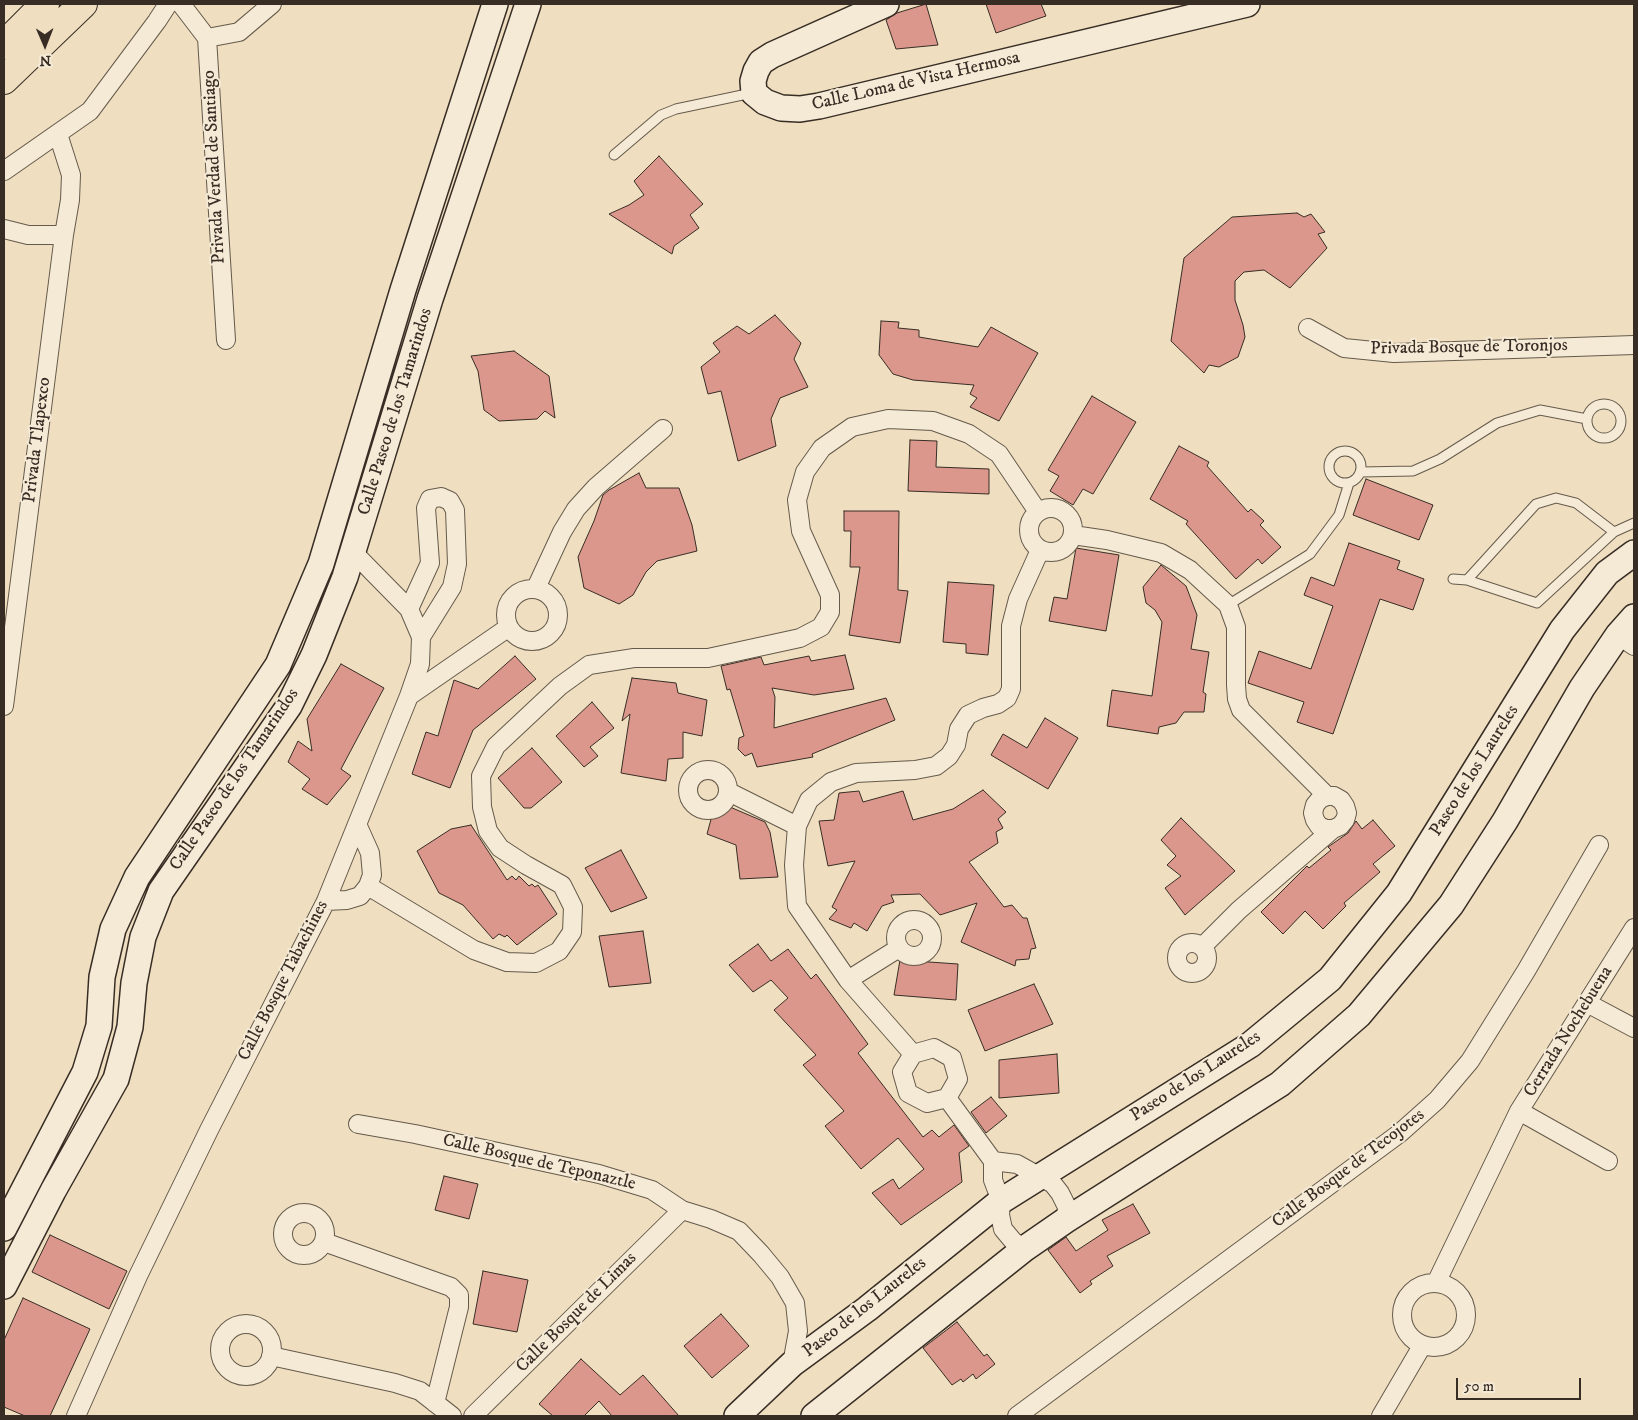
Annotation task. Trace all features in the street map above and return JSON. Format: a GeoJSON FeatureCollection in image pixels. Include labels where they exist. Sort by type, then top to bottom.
{"type":"FeatureCollection","features":[{"type":"Feature","properties":{"kind":"main road"},"geometry":{"type":"LineString","coordinates":[[4,45],[45,4]]}},
{"type":"Feature","properties":{"kind":"main road"},"geometry":{"type":"LineString","coordinates":[[4,80],[83,4]]}},
{"type":"Feature","properties":{"kind":"street"},"geometry":{"type":"LineString","coordinates":[[4,171],[90,111],[168,4]]}},
{"type":"Feature","properties":{"kind":"street"},"geometry":{"type":"LineString","coordinates":[[181,4],[207,38],[239,32],[272,4]]}},
{"type":"Feature","properties":{"kind":"street","name":"Calle Paseo de los Tamarindos"},"geometry":{"type":"LineString","coordinates":[[4,1228],[85,1072],[99,1026],[102,977],[113,929],[133,886],[171,825],[278,665],[318,572],[402,290],[495,4]]}},
{"type":"Feature","properties":{"kind":"street","name":"Calle Paseo de los Tamarindos"},"geometry":{"type":"LineString","coordinates":[[4,1286],[53,1191],[116,1079],[130,1027],[134,983],[143,937],[161,891],[289,706],[314,654],[353,552],[430,299],[528,4]]}},
{"type":"Feature","properties":{"kind":"street"},"geometry":{"type":"LineString","coordinates":[[754,93],[756,71],[761,62],[772,55],[886,4]]}},
{"type":"Feature","properties":{"kind":"street","name":"Calle Loma de Vista Hermosa"},"geometry":{"type":"LineString","coordinates":[[754,93],[765,102],[781,108],[800,109],[819,106],[1247,4]]}},
{"type":"Feature","properties":{"kind":"street","name":"Privada Verdad de Santiago"},"geometry":{"type":"LineString","coordinates":[[207,38],[226,340]]}},
{"type":"Feature","properties":{"kind":"street","name":"Privada Tlapexco"},"geometry":{"type":"LineString","coordinates":[[4,706],[70,200],[71,175],[58,134]]}},
{"type":"Feature","properties":{"kind":"street"},"geometry":{"type":"LineString","coordinates":[[4,229],[28,235],[64,235]]}},
{"type":"Feature","properties":{"kind":"street"},"geometry":{"type":"LineString","coordinates":[[402,290],[430,299]]}},
{"type":"Feature","properties":{"kind":"street","name":"Privada Bosque de Toronjos"},"geometry":{"type":"LineString","coordinates":[[1308,328],[1344,348],[1394,353],[1634,345]]}},
{"type":"Feature","properties":{"kind":"street"},"geometry":{"type":"LineString","coordinates":[[368,886],[474,950],[507,962],[536,963],[560,951],[572,932],[573,907],[562,885],[500,848],[488,831],[482,807],[480,776],[496,746],[560,686],[589,665],[634,658],[708,658],[800,638],[821,626],[830,612],[830,595],[801,531],[797,500],[805,472],[822,448],[852,427],[888,419],[933,421],[969,434],[999,454],[1038,512]]}},
{"type":"Feature","properties":{"kind":"street"},"geometry":{"type":"LineString","coordinates":[[536,588],[562,532],[576,509],[596,488],[663,429]]}},
{"type":"Feature","properties":{"kind":"street"},"geometry":{"type":"LineString","coordinates":[[409,609],[430,562],[426,508],[430,499],[441,497],[450,501],[455,510],[457,564],[452,587],[421,636]]}},
{"type":"Feature","properties":{"kind":"street"},"geometry":{"type":"LineString","coordinates":[[1051,508],[1064,512],[1072,522],[1073,535],[1066,547],[1053,553],[1040,550],[1030,538],[1029,524],[1038,512],[1051,508]]}},
{"type":"Feature","properties":{"kind":"street"},"geometry":{"type":"LineString","coordinates":[[1073,535],[1107,540],[1161,553],[1190,570],[1228,605],[1236,627],[1236,685],[1237,699],[1241,710],[1327,796],[1320,799],[1315,805],[1313,812],[1319,826],[1326,829],[1334,829],[1239,910],[1202,947]]}},
{"type":"Feature","properties":{"kind":"street"},"geometry":{"type":"LineString","coordinates":[[913,1054],[848,980],[797,906],[794,865],[797,826],[809,800],[831,782],[856,773],[915,770],[936,766],[949,756],[956,745],[959,729],[968,715],[998,704],[1007,698],[1011,689],[1011,626],[1018,600],[1040,550]]}},
{"type":"Feature","properties":{"kind":"street","name":"Calle Bosque Tabachines"},"geometry":{"type":"LineString","coordinates":[[76,1416],[138,1276],[208,1130],[326,900],[409,696],[420,664],[421,636],[409,609],[353,552]]}},
{"type":"Feature","properties":{"kind":"street","name":"Paseo de los Laureles"},"geometry":{"type":"LineString","coordinates":[[737,1416],[792,1364],[867,1309],[1001,1200],[1250,1045],[1330,979],[1399,893],[1562,630],[1607,573],[1634,553]]}},
{"type":"Feature","properties":{"kind":"street"},"geometry":{"type":"LineString","coordinates":[[536,588],[544,591],[556,602],[559,618],[556,626],[551,633],[537,641],[521,638],[509,627],[506,611],[513,596],[520,591],[536,588]]}},
{"type":"Feature","properties":{"kind":"street"},"geometry":{"type":"LineString","coordinates":[[409,696],[509,627]]}},
{"type":"Feature","properties":{"kind":"street"},"geometry":{"type":"LineString","coordinates":[[814,1416],[1024,1249],[1066,1220],[1280,1084],[1359,1015],[1451,905],[1505,821],[1582,688],[1629,633]]}},
{"type":"Feature","properties":{"kind":"street"},"geometry":{"type":"LineString","coordinates":[[729,792],[797,826]]}},
{"type":"Feature","properties":{"kind":"street"},"geometry":{"type":"LineString","coordinates":[[326,900],[347,900],[360,896],[368,886],[372,875],[370,853],[356,824]]}},
{"type":"Feature","properties":{"kind":"street","name":"Calle Bosque de Tecojotes"},"geometry":{"type":"LineString","coordinates":[[1017,1416],[1400,1133],[1437,1100],[1470,1061],[1526,971],[1598,845]]}},
{"type":"Feature","properties":{"kind":"street","name":"Cerrada Nochebuena"},"geometry":{"type":"LineString","coordinates":[[1436,1283],[1519,1111],[1634,928]]}},
{"type":"Feature","properties":{"kind":"street"},"geometry":{"type":"LineString","coordinates":[[848,980],[899,948]]}},
{"type":"Feature","properties":{"kind":"street"},"geometry":{"type":"LineString","coordinates":[[1587,1003],[1634,1028]]}},
{"type":"Feature","properties":{"kind":"street"},"geometry":{"type":"LineString","coordinates":[[934,1048],[952,1058],[958,1079],[948,1098],[927,1103],[908,1093],[902,1072],[913,1054],[934,1048]]}},
{"type":"Feature","properties":{"kind":"street"},"geometry":{"type":"LineString","coordinates":[[948,1098],[993,1161],[993,1180],[1001,1200],[1000,1215],[1003,1228],[1013,1241],[1024,1249]]}},
{"type":"Feature","properties":{"kind":"street"},"geometry":{"type":"LineString","coordinates":[[1519,1111],[1608,1161]]}},
{"type":"Feature","properties":{"kind":"street","name":"Calle Bosque de Teponaztle"},"geometry":{"type":"LineString","coordinates":[[358,1124],[415,1134],[599,1174],[652,1190],[682,1210],[712,1219],[738,1231],[780,1277],[795,1303],[798,1331],[792,1364]]}},
{"type":"Feature","properties":{"kind":"street"},"geometry":{"type":"LineString","coordinates":[[993,1161],[1017,1164],[1053,1184],[1067,1207],[1066,1220]]}},
{"type":"Feature","properties":{"kind":"street","name":"Calle Bosque de Limas"},"geometry":{"type":"LineString","coordinates":[[473,1416],[682,1210]]}},
{"type":"Feature","properties":{"kind":"street"},"geometry":{"type":"LineString","coordinates":[[324,1242],[451,1287],[459,1295],[459,1307],[435,1403]]}},
{"type":"Feature","properties":{"kind":"street"},"geometry":{"type":"LineString","coordinates":[[1436,1283],[1446,1286],[1458,1294],[1466,1307],[1467,1318],[1462,1332],[1452,1343],[1442,1347],[1422,1346],[1406,1333],[1402,1314],[1404,1303],[1417,1288],[1426,1284],[1436,1283]]}},
{"type":"Feature","properties":{"kind":"street"},"geometry":{"type":"LineString","coordinates":[[1380,1416],[1422,1346]]}},
{"type":"Feature","properties":{"kind":"street"},"geometry":{"type":"LineString","coordinates":[[271,1356],[420,1390],[452,1416]]}},
{"type":"Feature","properties":{"kind":"lane"},"geometry":{"type":"LineString","coordinates":[[614,155],[660,115],[676,109],[754,93]]}},
{"type":"Feature","properties":{"kind":"lane"},"geometry":{"type":"LineString","coordinates":[[1361,472],[1413,471],[1440,459],[1497,423],[1540,410],[1587,418]]}},
{"type":"Feature","properties":{"kind":"lane"},"geometry":{"type":"LineString","coordinates":[[1341,452],[1350,452],[1357,456],[1361,463],[1361,472],[1357,479],[1349,483],[1341,483],[1333,479],[1329,471],[1330,463],[1334,456],[1341,452]]}},
{"type":"Feature","properties":{"kind":"lane"},"geometry":{"type":"LineString","coordinates":[[1228,605],[1310,554],[1339,515],[1349,483]]}},
{"type":"Feature","properties":{"kind":"lane"},"geometry":{"type":"LineString","coordinates":[[1467,580],[1536,504],[1556,498],[1576,503],[1614,532]]}},
{"type":"Feature","properties":{"kind":"lane"},"geometry":{"type":"LineString","coordinates":[[1454,579],[1467,580],[1537,603],[1614,532],[1634,523]]}},
{"type":"Feature","properties":{"kind":"building"},"geometry":{"type":"Polygon","coordinates":[[[926,4],[938,45],[896,49],[886,20],[897,13],[926,4]]]}},
{"type":"Feature","properties":{"kind":"building"},"geometry":{"type":"Polygon","coordinates":[[[986,4],[1041,4],[1046,16],[996,33],[986,4]]]}},
{"type":"Feature","properties":{"kind":"building"},"geometry":{"type":"Polygon","coordinates":[[[659,156],[703,204],[690,215],[699,228],[674,246],[672,254],[609,214],[629,205],[644,195],[634,181],[659,156]]]}},
{"type":"Feature","properties":{"kind":"building"},"geometry":{"type":"Polygon","coordinates":[[[1297,213],[1304,217],[1311,214],[1325,232],[1318,234],[1327,248],[1290,288],[1264,270],[1244,272],[1235,281],[1235,300],[1245,337],[1238,357],[1219,367],[1209,365],[1204,373],[1171,341],[1184,258],[1232,217],[1297,213]]]}},
{"type":"Feature","properties":{"kind":"building"},"geometry":{"type":"Polygon","coordinates":[[[775,315],[801,343],[794,359],[808,387],[780,398],[771,419],[776,446],[738,461],[721,391],[708,394],[701,367],[720,352],[713,343],[737,326],[749,334],[775,315]]]}},
{"type":"Feature","properties":{"kind":"building"},"geometry":{"type":"Polygon","coordinates":[[[881,321],[899,322],[898,328],[919,330],[919,337],[978,347],[991,327],[1038,353],[999,421],[970,407],[977,398],[970,394],[974,385],[913,380],[893,374],[879,355],[881,321]]]}},
{"type":"Feature","properties":{"kind":"building"},"geometry":{"type":"Polygon","coordinates":[[[514,351],[549,376],[555,418],[545,411],[537,419],[499,421],[484,410],[478,371],[471,356],[514,351]]]}},
{"type":"Feature","properties":{"kind":"building"},"geometry":{"type":"Polygon","coordinates":[[[1092,396],[1136,422],[1093,494],[1083,489],[1073,505],[1050,491],[1059,476],[1048,470],[1092,396]]]}},
{"type":"Feature","properties":{"kind":"building"},"geometry":{"type":"Polygon","coordinates":[[[910,440],[937,441],[936,467],[989,469],[989,494],[908,491],[910,440]]]}},
{"type":"Feature","properties":{"kind":"building"},"geometry":{"type":"Polygon","coordinates":[[[1179,446],[1209,462],[1207,466],[1248,512],[1251,509],[1264,521],[1260,525],[1281,547],[1262,564],[1258,559],[1236,579],[1186,524],[1188,521],[1150,499],[1179,446]]]}},
{"type":"Feature","properties":{"kind":"building"},"geometry":{"type":"Polygon","coordinates":[[[639,473],[646,488],[679,488],[692,525],[697,551],[657,561],[646,572],[633,595],[619,604],[584,588],[578,557],[603,495],[639,473]]]}},
{"type":"Feature","properties":{"kind":"building"},"geometry":{"type":"Polygon","coordinates":[[[1366,479],[1433,505],[1419,540],[1353,515],[1366,479]]]}},
{"type":"Feature","properties":{"kind":"building"},"geometry":{"type":"Polygon","coordinates":[[[844,511],[899,511],[898,590],[908,591],[900,643],[849,635],[860,567],[850,567],[851,531],[844,531],[844,511]]]}},
{"type":"Feature","properties":{"kind":"building"},"geometry":{"type":"Polygon","coordinates":[[[1349,543],[1400,561],[1397,569],[1424,579],[1413,610],[1380,599],[1333,734],[1297,722],[1304,702],[1248,683],[1259,651],[1311,669],[1333,606],[1304,595],[1311,577],[1334,586],[1349,543]]]}},
{"type":"Feature","properties":{"kind":"building"},"geometry":{"type":"Polygon","coordinates":[[[1076,548],[1119,555],[1106,631],[1049,621],[1054,597],[1067,599],[1076,548]]]}},
{"type":"Feature","properties":{"kind":"building"},"geometry":{"type":"Polygon","coordinates":[[[1161,565],[1186,586],[1197,615],[1191,649],[1209,652],[1203,692],[1206,694],[1204,712],[1184,712],[1176,723],[1159,727],[1158,734],[1107,726],[1112,690],[1152,696],[1162,622],[1155,610],[1146,603],[1143,587],[1161,565]]]}},
{"type":"Feature","properties":{"kind":"building"},"geometry":{"type":"Polygon","coordinates":[[[948,582],[994,585],[988,655],[966,653],[966,644],[943,642],[948,582]]]}},
{"type":"Feature","properties":{"kind":"building"},"geometry":{"type":"Polygon","coordinates":[[[845,655],[854,689],[814,695],[772,688],[775,697],[774,728],[886,698],[895,720],[812,754],[813,757],[757,767],[752,753],[745,756],[738,749],[739,738],[744,736],[730,689],[727,690],[721,666],[761,657],[764,665],[809,656],[811,661],[845,655]]]}},
{"type":"Feature","properties":{"kind":"building"},"geometry":{"type":"Polygon","coordinates":[[[515,656],[536,679],[473,730],[450,788],[412,774],[426,732],[438,736],[454,680],[478,689],[515,656]]]}},
{"type":"Feature","properties":{"kind":"building"},"geometry":{"type":"Polygon","coordinates":[[[341,664],[384,688],[341,769],[351,776],[327,805],[302,789],[310,779],[288,762],[298,741],[312,751],[307,719],[341,664]]]}},
{"type":"Feature","properties":{"kind":"building"},"geometry":{"type":"Polygon","coordinates":[[[632,678],[676,683],[678,693],[707,700],[702,736],[683,732],[683,758],[668,759],[666,781],[621,773],[630,714],[622,721],[632,678]]]}},
{"type":"Feature","properties":{"kind":"building"},"geometry":{"type":"Polygon","coordinates":[[[592,702],[614,728],[590,747],[598,756],[584,767],[556,736],[592,702]]]}},
{"type":"Feature","properties":{"kind":"building"},"geometry":{"type":"Polygon","coordinates":[[[1045,718],[1078,738],[1048,789],[991,755],[1003,734],[1027,748],[1045,718]]]}},
{"type":"Feature","properties":{"kind":"building"},"geometry":{"type":"Polygon","coordinates":[[[532,748],[562,782],[531,808],[524,808],[498,778],[532,748]]]}},
{"type":"Feature","properties":{"kind":"building"},"geometry":{"type":"Polygon","coordinates":[[[983,790],[1006,812],[998,819],[1003,828],[996,832],[998,843],[969,862],[1004,907],[1012,905],[1023,918],[1027,918],[1036,948],[1031,949],[1029,959],[1016,960],[1015,966],[961,942],[977,903],[940,915],[920,894],[891,895],[894,902],[882,906],[867,931],[854,923],[851,928],[829,919],[837,910],[832,907],[855,861],[828,866],[819,821],[834,820],[839,793],[859,791],[863,802],[903,791],[913,820],[953,809],[983,790]]]}},
{"type":"Feature","properties":{"kind":"building"},"geometry":{"type":"Polygon","coordinates":[[[716,801],[765,822],[770,832],[778,877],[740,879],[736,845],[707,834],[716,801]]]}},
{"type":"Feature","properties":{"kind":"building"},"geometry":{"type":"Polygon","coordinates":[[[1181,818],[1235,871],[1185,915],[1165,888],[1181,876],[1167,865],[1176,856],[1161,840],[1181,818]]]}},
{"type":"Feature","properties":{"kind":"building"},"geometry":{"type":"Polygon","coordinates":[[[1373,820],[1395,846],[1373,864],[1380,872],[1344,903],[1346,906],[1323,929],[1305,911],[1283,934],[1261,912],[1307,866],[1309,868],[1331,850],[1328,847],[1348,833],[1356,821],[1362,829],[1373,820]]]}},
{"type":"Feature","properties":{"kind":"building"},"geometry":{"type":"Polygon","coordinates":[[[471,825],[507,880],[512,876],[516,880],[519,876],[529,886],[532,884],[535,887],[538,885],[557,914],[517,945],[507,935],[505,937],[499,934],[493,939],[463,905],[439,893],[417,851],[451,829],[471,825]]]}},
{"type":"Feature","properties":{"kind":"building"},"geometry":{"type":"Polygon","coordinates":[[[621,850],[647,898],[611,912],[585,868],[621,850]]]}},
{"type":"Feature","properties":{"kind":"building"},"geometry":{"type":"Polygon","coordinates":[[[643,931],[651,983],[609,987],[599,936],[643,931]]]}},
{"type":"Feature","properties":{"kind":"building"},"geometry":{"type":"Polygon","coordinates":[[[758,944],[771,961],[788,949],[811,979],[816,974],[868,1044],[858,1053],[923,1137],[932,1130],[939,1137],[954,1125],[969,1146],[959,1153],[962,1182],[901,1225],[872,1193],[893,1179],[899,1189],[924,1169],[898,1138],[861,1169],[825,1126],[844,1111],[803,1065],[816,1055],[774,1010],[788,998],[771,980],[753,992],[729,965],[758,944]]]}},
{"type":"Feature","properties":{"kind":"building"},"geometry":{"type":"Polygon","coordinates":[[[900,960],[958,964],[956,1000],[894,995],[900,960]]]}},
{"type":"Feature","properties":{"kind":"building"},"geometry":{"type":"Polygon","coordinates":[[[1034,984],[1053,1024],[985,1051],[968,1010],[1034,984]]]}},
{"type":"Feature","properties":{"kind":"building"},"geometry":{"type":"Polygon","coordinates":[[[1057,1054],[1059,1093],[999,1098],[999,1060],[1057,1054]]]}},
{"type":"Feature","properties":{"kind":"building"},"geometry":{"type":"Polygon","coordinates":[[[991,1097],[1007,1116],[986,1133],[971,1112],[991,1097]]]}},
{"type":"Feature","properties":{"kind":"building"},"geometry":{"type":"Polygon","coordinates":[[[444,1176],[478,1184],[469,1219],[435,1210],[444,1176]]]}},
{"type":"Feature","properties":{"kind":"building"},"geometry":{"type":"Polygon","coordinates":[[[1133,1204],[1150,1233],[1107,1256],[1113,1266],[1090,1281],[1092,1284],[1080,1293],[1048,1250],[1066,1237],[1076,1251],[1108,1230],[1102,1220],[1133,1204]]]}},
{"type":"Feature","properties":{"kind":"building"},"geometry":{"type":"Polygon","coordinates":[[[50,1235],[127,1271],[109,1309],[32,1272],[50,1235]]]}},
{"type":"Feature","properties":{"kind":"building"},"geometry":{"type":"Polygon","coordinates":[[[483,1271],[528,1280],[517,1332],[473,1324],[483,1271]]]}},
{"type":"Feature","properties":{"kind":"building"},"geometry":{"type":"Polygon","coordinates":[[[23,1298],[90,1329],[50,1416],[25,1416],[4,1407],[4,1340],[23,1298]]]}},
{"type":"Feature","properties":{"kind":"building"},"geometry":{"type":"Polygon","coordinates":[[[721,1314],[749,1346],[712,1378],[684,1346],[721,1314]]]}},
{"type":"Feature","properties":{"kind":"building"},"geometry":{"type":"Polygon","coordinates":[[[957,1322],[984,1356],[987,1354],[995,1364],[976,1379],[973,1374],[963,1382],[961,1379],[952,1385],[923,1348],[957,1322]]]}},
{"type":"Feature","properties":{"kind":"building"},"geometry":{"type":"Polygon","coordinates":[[[581,1359],[620,1395],[643,1375],[679,1416],[612,1416],[599,1401],[584,1416],[553,1416],[539,1404],[581,1359]]]}}]}
